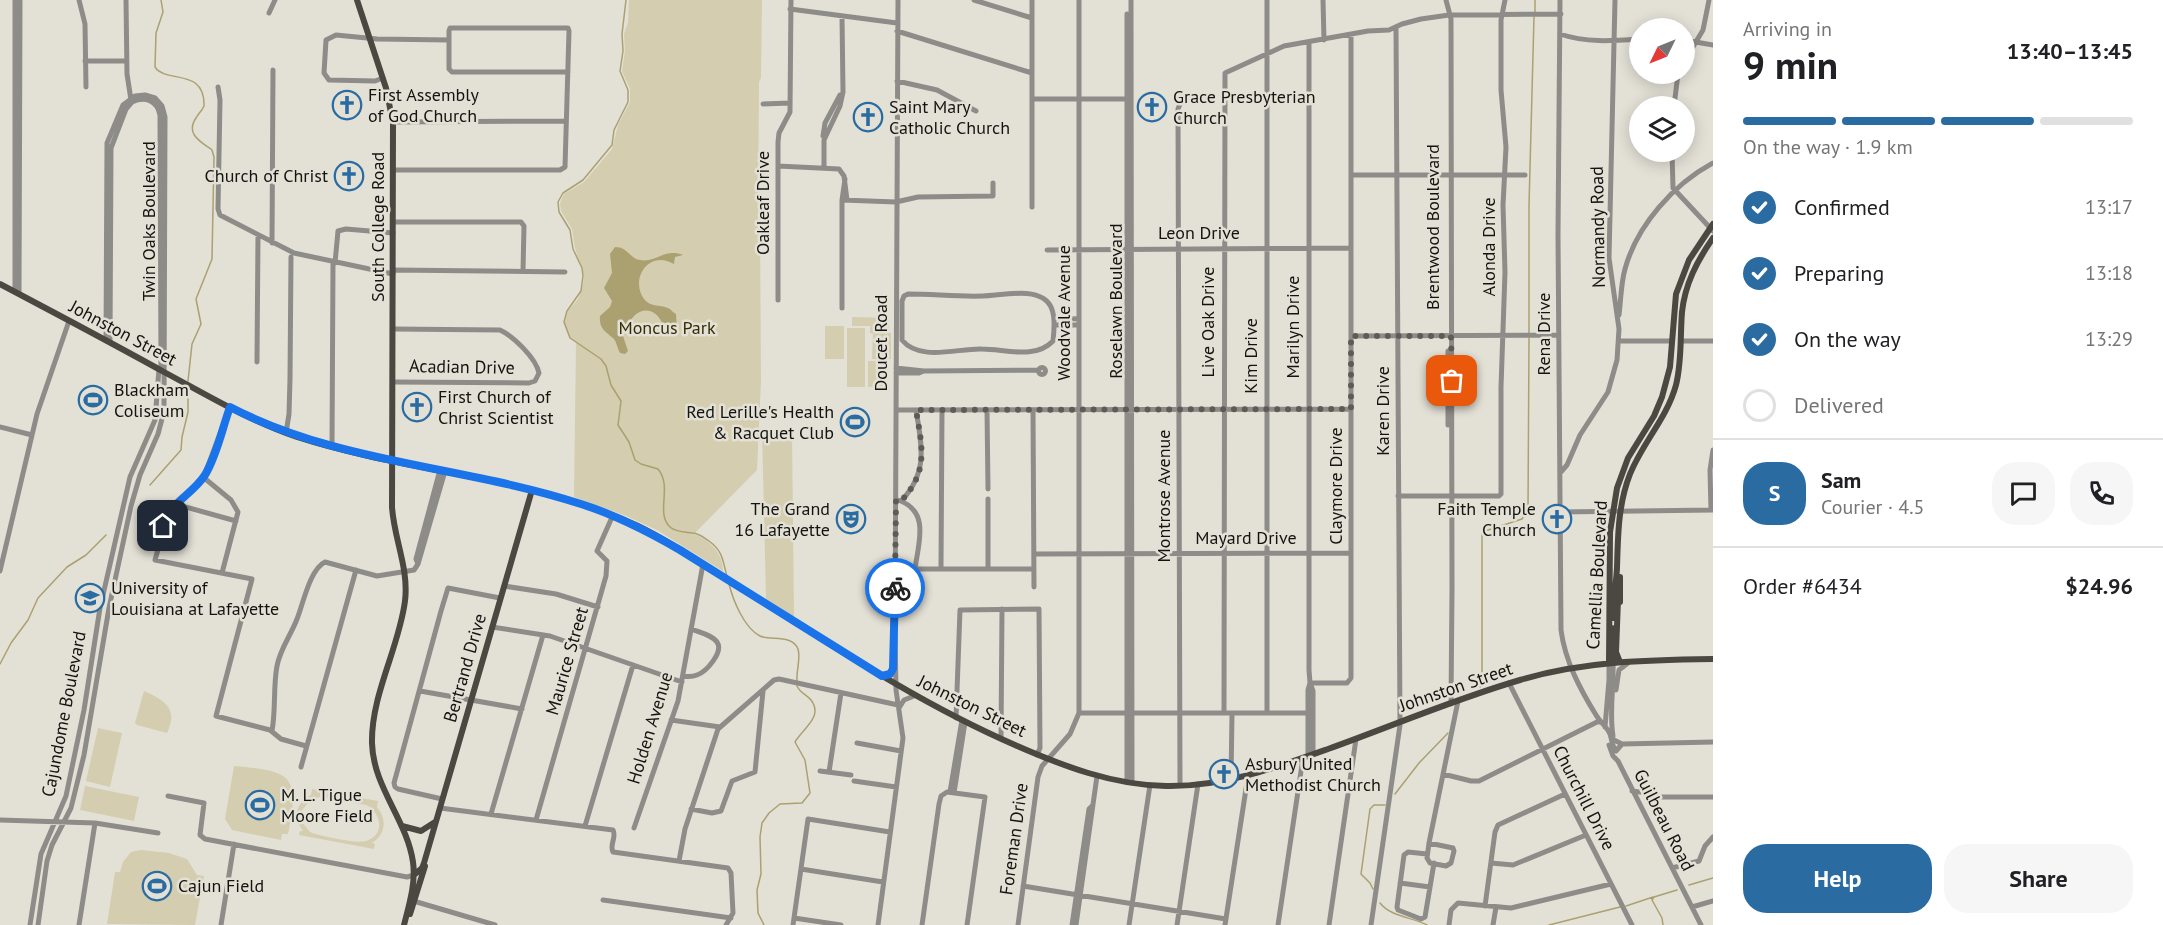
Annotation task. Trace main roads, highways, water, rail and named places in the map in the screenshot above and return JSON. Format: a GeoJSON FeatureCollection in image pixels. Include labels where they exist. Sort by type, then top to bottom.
{"type":"FeatureCollection","features":[{"type":"Feature","properties":{"kind":"main road","name":"South College Road"},"geometry":{"type":"LineString","coordinates":[[357,0],[382,78],[393,122],[394,522],[405,572],[406,596],[377,709],[372,734],[373,752],[377,773],[402,825],[411,850],[414,875]]}},
{"type":"Feature","properties":{"kind":"main road","name":"Camellia Boulevard"},"geometry":{"type":"LineString","coordinates":[[1614,662],[1610,546],[1619,479],[1628,458],[1654,416],[1664,391],[1670,367],[1673,318],[1678,288],[1689,260],[1712,228]]}},
{"type":"Feature","properties":{"kind":"main road","name":"Camellia Boulevard"},"geometry":{"type":"LineString","coordinates":[[1616,582],[1616,512],[1634,466],[1671,401],[1678,375],[1686,290],[1697,262],[1713,238]]}},
{"type":"Feature","properties":{"kind":"main road","name":"Johnston Street"},"geometry":{"type":"LineString","coordinates":[[0,284],[230,407],[286,433],[332,447],[532,490],[613,515],[703,564],[914,696],[1001,739],[1097,776],[1150,785],[1198,784],[1231,780],[1308,756],[1509,683],[1570,668],[1614,662],[1713,659]]}},
{"type":"Feature","properties":{"kind":"main road","name":"Bertrand Drive"},"geometry":{"type":"LineString","coordinates":[[412,901],[414,875],[422,868],[532,490]]}},
{"type":"Feature","properties":{"kind":"main road"},"geometry":{"type":"LineString","coordinates":[[1610,546],[1618,593],[1614,662]]}},
{"type":"Feature","properties":{"kind":"main road"},"geometry":{"type":"LineString","coordinates":[[1617,563],[1620,600],[1619,651],[1623,657],[1633,661]]}},
{"type":"Feature","properties":{"kind":"main road"},"geometry":{"type":"LineString","coordinates":[[402,825],[421,831],[436,821]]}},
{"type":"Feature","properties":{"kind":"main road","name":"Bertrand Drive"},"geometry":{"type":"LineString","coordinates":[[404,925],[425,868],[426,854]]}},
{"type":"Feature","properties":{"kind":"waterway"},"geometry":{"type":"LineString","coordinates":[[161,0],[163,12],[156,33],[155,67],[160,72],[184,78],[198,86],[203,94],[204,106],[192,129],[196,137],[212,150],[214,157],[212,259],[196,299],[201,324],[192,344],[188,381]]}},
{"type":"Feature","properties":{"kind":"waterway"},"geometry":{"type":"LineString","coordinates":[[626,0],[620,71],[628,90],[628,102],[614,130],[612,145],[583,180],[563,193],[558,202],[559,212],[570,230],[573,249],[582,268],[583,276],[581,291],[567,311],[564,322],[570,338],[601,359],[606,366],[611,385],[621,401],[618,425],[629,442],[635,460],[658,469],[662,476],[666,521],[674,530],[699,534],[714,545],[722,557],[727,577]]}},
{"type":"Feature","properties":{"kind":"waterway"},"geometry":{"type":"LineString","coordinates":[[1535,0],[1535,12]]}},
{"type":"Feature","properties":{"kind":"waterway"},"geometry":{"type":"LineString","coordinates":[[1529,333],[1529,205],[1534,17]]}},
{"type":"Feature","properties":{"kind":"waterway"},"geometry":{"type":"LineString","coordinates":[[1480,687],[1482,679],[1482,532],[1522,519],[1528,509],[1529,338]]}},
{"type":"Feature","properties":{"kind":"waterway"},"geometry":{"type":"LineString","coordinates":[[150,485],[181,450],[188,412],[188,389]]}},
{"type":"Feature","properties":{"kind":"waterway"},"geometry":{"type":"LineString","coordinates":[[0,664],[11,643],[28,620],[38,598],[67,567],[86,555],[106,535]]}},
{"type":"Feature","properties":{"kind":"waterway"},"geometry":{"type":"LineString","coordinates":[[729,584],[740,613],[754,632],[760,636],[791,641],[795,644],[799,653],[797,681]]}},
{"type":"Feature","properties":{"kind":"waterway"},"geometry":{"type":"LineString","coordinates":[[764,925],[758,913],[757,890],[761,874],[762,823],[780,804],[802,803],[810,793],[805,760],[795,742],[815,712],[811,700],[797,686]]}},
{"type":"Feature","properties":{"kind":"waterway"},"geometry":{"type":"LineString","coordinates":[[1395,794],[1419,763],[1448,733]]}},
{"type":"Feature","properties":{"kind":"waterway"},"geometry":{"type":"LineString","coordinates":[[1373,889],[1361,874],[1370,809],[1374,805],[1385,805]]}},
{"type":"Feature","properties":{"kind":"waterway"},"geometry":{"type":"LineString","coordinates":[[1689,885],[1713,878]]}},
{"type":"Feature","properties":{"kind":"waterway"},"geometry":{"type":"LineString","coordinates":[[1663,925],[1662,918],[1652,900],[1654,897],[1677,890]]}},
{"type":"Feature","properties":{"kind":"waterway"},"geometry":{"type":"LineString","coordinates":[[1626,906],[1653,897]]}},
{"type":"Feature","properties":{"kind":"waterway"},"geometry":{"type":"LineString","coordinates":[[1380,903],[1396,914],[1427,925]]}},
{"type":"Feature","properties":{"kind":"waterway"},"geometry":{"type":"LineString","coordinates":[[1549,925],[1620,907]]}},
{"type":"Feature","properties":{"kind":"place","name":"First Assembly of God Church"},"geometry":{"type":"Point","coordinates":[347,105]}},
{"type":"Feature","properties":{"kind":"place","name":"Grace Presbyterian Church"},"geometry":{"type":"Point","coordinates":[1152,107]}},
{"type":"Feature","properties":{"kind":"place","name":"Saint Mary Catholic Church"},"geometry":{"type":"Point","coordinates":[868,117]}},
{"type":"Feature","properties":{"kind":"place","name":"Church of Christ"},"geometry":{"type":"Point","coordinates":[349,176]}},
{"type":"Feature","properties":{"kind":"place","name":"Blackham Coliseum"},"geometry":{"type":"Point","coordinates":[93,400]}},
{"type":"Feature","properties":{"kind":"place","name":"First Church of Christ Scientist"},"geometry":{"type":"Point","coordinates":[417,407]}},
{"type":"Feature","properties":{"kind":"place","name":"Red Lerille's Health & Racquet Club"},"geometry":{"type":"Point","coordinates":[855,422]}},
{"type":"Feature","properties":{"kind":"place","name":"The Grand 16 Lafayette"},"geometry":{"type":"Point","coordinates":[851,519]}},
{"type":"Feature","properties":{"kind":"place","name":"Faith Temple Church"},"geometry":{"type":"Point","coordinates":[1557,519]}},
{"type":"Feature","properties":{"kind":"place","name":"University of Louisiana at Lafayette"},"geometry":{"type":"Point","coordinates":[90,598]}},
{"type":"Feature","properties":{"kind":"place","name":"Asbury United Methodist Church"},"geometry":{"type":"Point","coordinates":[1224,774]}},
{"type":"Feature","properties":{"kind":"place","name":"M. L. Tigue Moore Field"},"geometry":{"type":"Point","coordinates":[260,805]}},
{"type":"Feature","properties":{"kind":"place","name":"Cajun Field"},"geometry":{"type":"Point","coordinates":[157,886]}},
{"type":"Feature","properties":{"kind":"park label","name":"Moncus Park"},"geometry":{"type":"Point","coordinates":[667,328]}}]}
